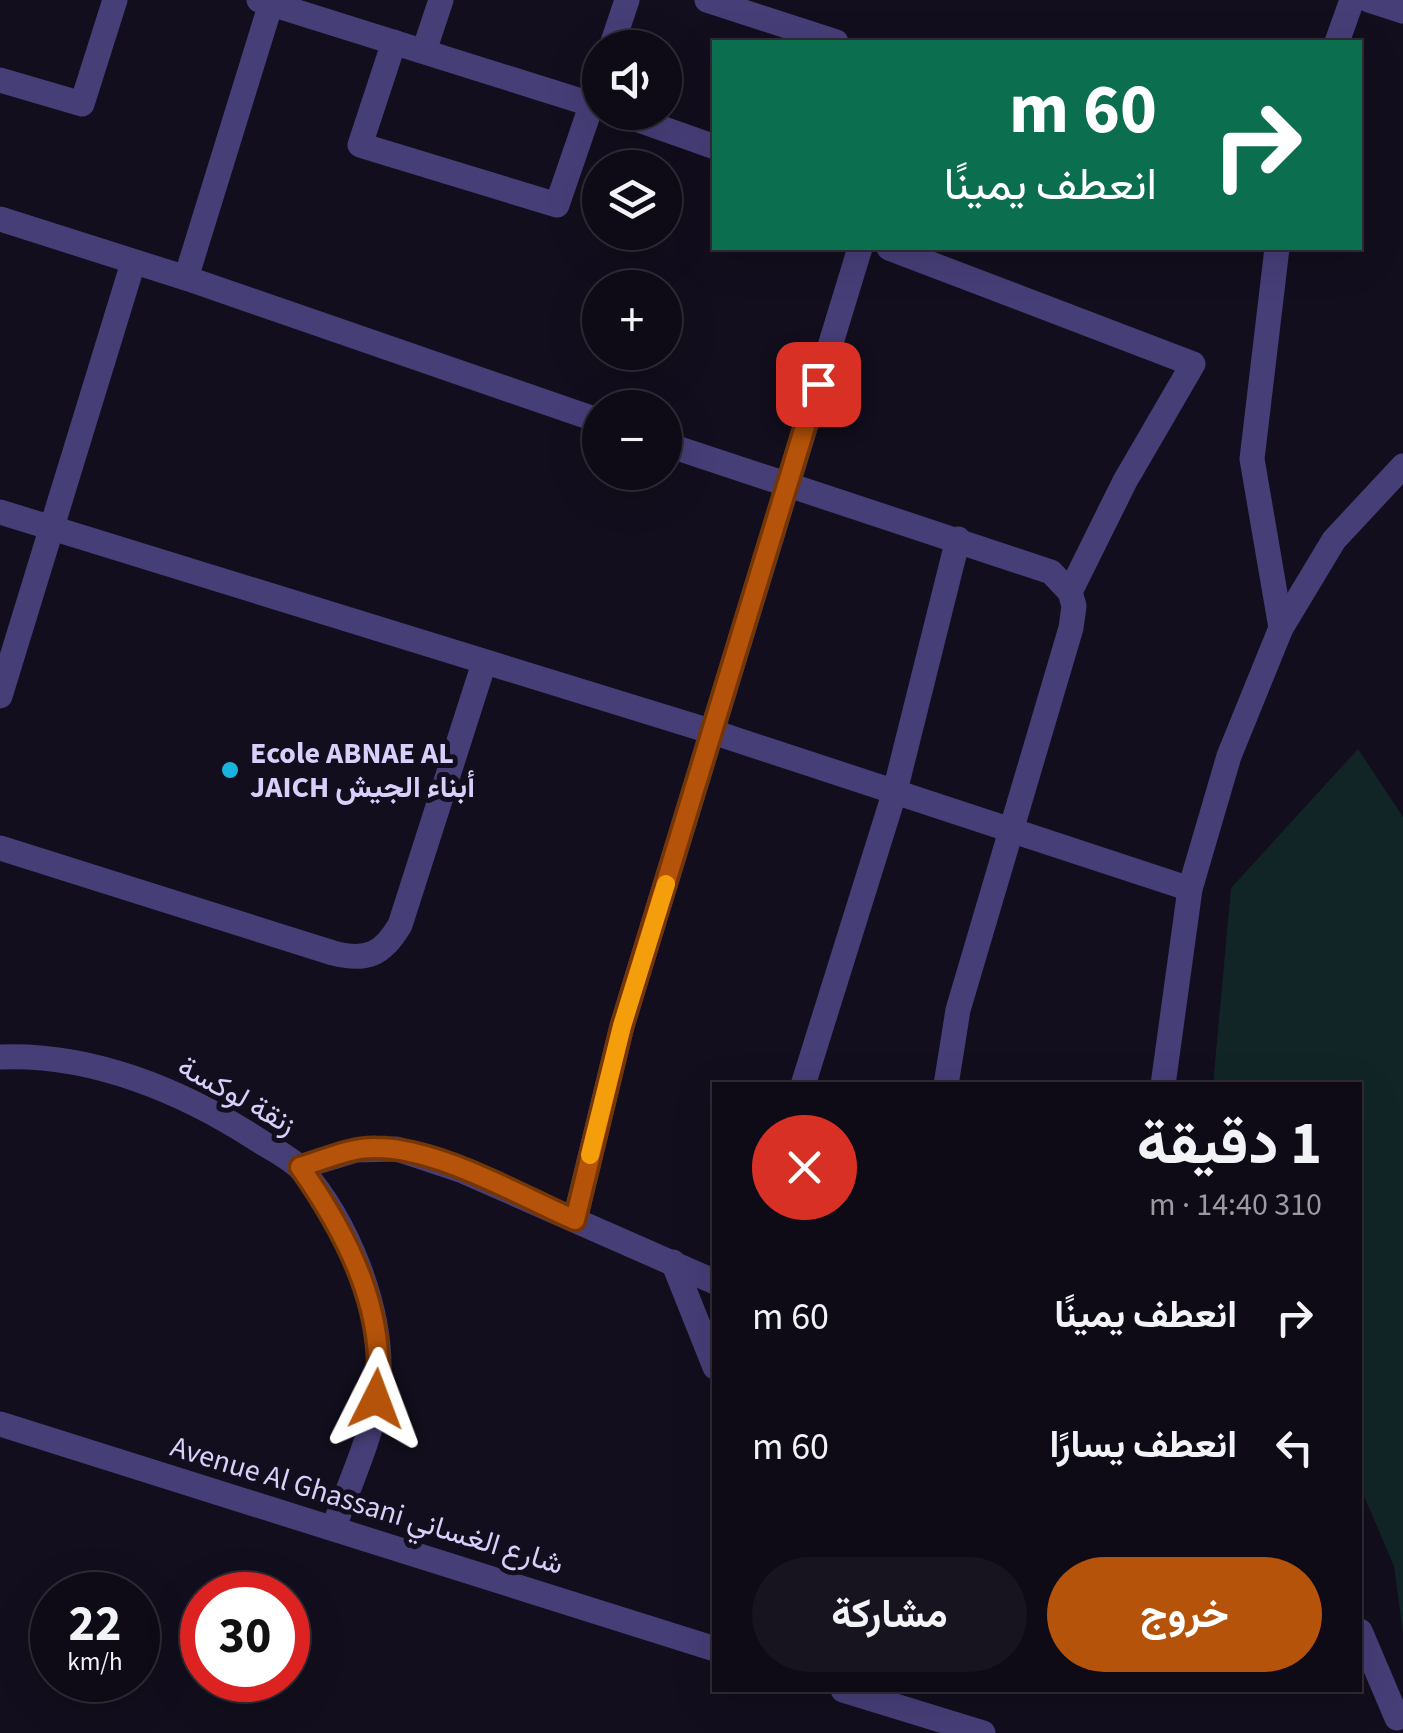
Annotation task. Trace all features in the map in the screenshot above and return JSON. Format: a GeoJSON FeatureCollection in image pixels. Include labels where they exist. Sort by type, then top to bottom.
{"type":"FeatureCollection","features":[{"type":"Feature","properties":{"kind":"street"},"geometry":{"type":"LineString","coordinates":[[0,80],[82,104],[115,0]]}},
{"type":"Feature","properties":{"kind":"street"},"geometry":{"type":"LineString","coordinates":[[424,51],[441,0]]}},
{"type":"Feature","properties":{"kind":"street"},"geometry":{"type":"LineString","coordinates":[[617,30],[627,0]]}},
{"type":"Feature","properties":{"kind":"street"},"geometry":{"type":"LineString","coordinates":[[708,0],[830,40]]}},
{"type":"Feature","properties":{"kind":"street"},"geometry":{"type":"LineString","coordinates":[[1338,40],[1352,0]]}},
{"type":"Feature","properties":{"kind":"street"},"geometry":{"type":"LineString","coordinates":[[1368,0],[1403,11]]}},
{"type":"Feature","properties":{"kind":"street"},"geometry":{"type":"LineString","coordinates":[[186,278],[268,1],[582,95]]}},
{"type":"Feature","properties":{"kind":"street"},"geometry":{"type":"LineString","coordinates":[[394,42],[360,145],[557,205],[589,130]]}},
{"type":"Feature","properties":{"kind":"street"},"geometry":{"type":"LineString","coordinates":[[675,130],[712,145]]}},
{"type":"Feature","properties":{"kind":"street"},"geometry":{"type":"LineString","coordinates":[[0,219],[186,278],[582,416]]}},
{"type":"Feature","properties":{"kind":"street"},"geometry":{"type":"LineString","coordinates":[[575,1220],[622,1026],[859,250]]}},
{"type":"Feature","properties":{"kind":"street"},"geometry":{"type":"LineString","coordinates":[[895,250],[1193,364],[1125,481],[1070,592]]}},
{"type":"Feature","properties":{"kind":"street"},"geometry":{"type":"LineString","coordinates":[[1277,250],[1252,459],[1281,628]]}},
{"type":"Feature","properties":{"kind":"street"},"geometry":{"type":"LineString","coordinates":[[0,696],[133,263]]}},
{"type":"Feature","properties":{"kind":"street"},"geometry":{"type":"LineString","coordinates":[[682,450],[1050,572],[1070,592],[1074,606],[1071,628],[958,1010],[946,1082]]}},
{"type":"Feature","properties":{"kind":"street"},"geometry":{"type":"LineString","coordinates":[[1163,1082],[1190,888],[1228,756],[1281,628],[1334,540],[1403,466]]}},
{"type":"Feature","properties":{"kind":"street"},"geometry":{"type":"LineString","coordinates":[[0,512],[713,732],[1190,888]]}},
{"type":"Feature","properties":{"kind":"street"},"geometry":{"type":"LineString","coordinates":[[804,1082],[895,791],[958,539]]}},
{"type":"Feature","properties":{"kind":"street"},"geometry":{"type":"LineString","coordinates":[[0,848],[334,953],[363,958],[376,954],[400,924],[484,663]]}},
{"type":"Feature","properties":{"kind":"street","name":"زنقة لوكسة"},"geometry":{"type":"LineString","coordinates":[[0,1058],[50,1057],[138,1080],[204,1107],[300,1167],[344,1236],[378,1336],[379,1376],[372,1421],[334,1527]]}},
{"type":"Feature","properties":{"kind":"street"},"geometry":{"type":"LineString","coordinates":[[300,1167],[356,1150],[397,1149],[464,1171],[712,1281]]}},
{"type":"Feature","properties":{"kind":"street"},"geometry":{"type":"LineString","coordinates":[[674,1262],[712,1359]]}},
{"type":"Feature","properties":{"kind":"street","name":"Avenue Al Ghassani شارع الغساني"},"geometry":{"type":"LineString","coordinates":[[0,1424],[712,1648]]}},
{"type":"Feature","properties":{"kind":"street"},"geometry":{"type":"LineString","coordinates":[[1362,1636],[1398,1726]]}},
{"type":"Feature","properties":{"kind":"street"},"geometry":{"type":"LineString","coordinates":[[1362,1673],[1398,1726]]}},
{"type":"Feature","properties":{"kind":"street"},"geometry":{"type":"LineString","coordinates":[[850,1692],[983,1733]]}},
{"type":"Feature","properties":{"kind":"green space"},"geometry":{"type":"Polygon","coordinates":[[[1358,749],[1403,817],[1403,1634],[1394,1566],[1362,1492],[1362,1082],[1213,1082],[1231,888],[1358,749]]]}},
{"type":"Feature","properties":{"kind":"slow traffic"},"geometry":{"type":"LineString","coordinates":[[590,1155],[622,1026],[666,884]]}},
{"type":"Feature","properties":{"kind":"place","name":"Ecole ABNAE AL JAICH أبناء الجيش"},"geometry":{"type":"Point","coordinates":[230,770]}},
{"type":"Feature","properties":{"kind":"route"},"geometry":{"type":"LineString","coordinates":[[376,1399],[378,1336],[372,1310],[344,1236],[300,1167],[372,1147],[397,1149],[464,1171],[575,1220],[622,1026],[818,384]]}}]}
